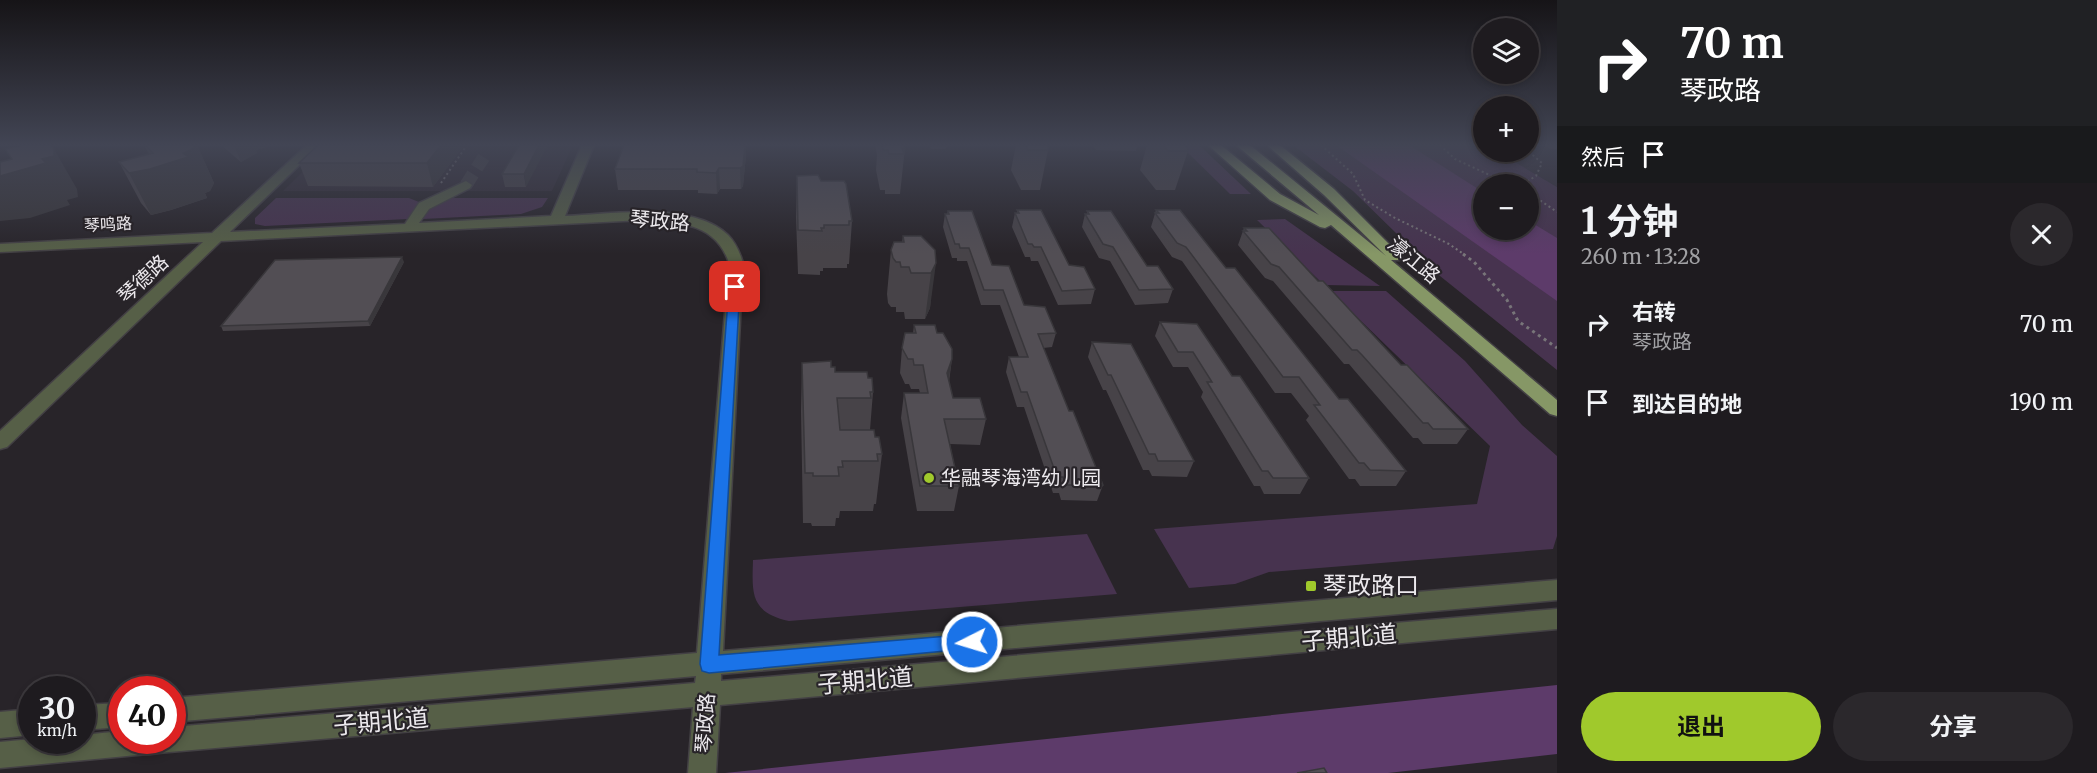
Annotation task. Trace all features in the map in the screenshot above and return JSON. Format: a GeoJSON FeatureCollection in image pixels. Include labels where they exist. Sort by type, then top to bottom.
{"type":"FeatureCollection","features":[{"type":"Feature","properties":{"kind":"main road"},"geometry":{"type":"LineString","coordinates":[[1256,181],[1275,197],[1392,261]]}},
{"type":"Feature","properties":{"kind":"main road"},"geometry":{"type":"LineString","coordinates":[[1269,181],[1327,225]]}},
{"type":"Feature","properties":{"kind":"main road","name":"濠江路"},"geometry":{"type":"LineString","coordinates":[[1289,181],[1392,261],[1557,395]]}},
{"type":"Feature","properties":{"kind":"main road","name":"濠江路"},"geometry":{"type":"LineString","coordinates":[[1298,181],[1392,261],[1557,410]]}},
{"type":"Feature","properties":{"kind":"main road"},"geometry":{"type":"LineString","coordinates":[[1316,181],[1329,192],[1392,261]]}},
{"type":"Feature","properties":{"kind":"street","name":"琴德路"},"geometry":{"type":"LineString","coordinates":[[0,442],[276,181]]}},
{"type":"Feature","properties":{"kind":"street"},"geometry":{"type":"LineString","coordinates":[[556,221],[573,181]]}},
{"type":"Feature","properties":{"kind":"street"},"geometry":{"type":"LineString","coordinates":[[409,228],[424,206],[466,185]]}},
{"type":"Feature","properties":{"kind":"street","name":"琴政路"},"geometry":{"type":"LineString","coordinates":[[218,237],[643,216],[684,220],[716,232],[727,241],[734,252],[736,263],[702,773]]}},
{"type":"Feature","properties":{"kind":"street","name":"琴鸣路"},"geometry":{"type":"LineString","coordinates":[[0,248],[218,237]]}},
{"type":"Feature","properties":{"kind":"street","name":"子期北道"},"geometry":{"type":"LineString","coordinates":[[186,709],[1557,590]]}},
{"type":"Feature","properties":{"kind":"street","name":"子期北道"},"geometry":{"type":"LineString","coordinates":[[186,739],[1557,619]]}},
{"type":"Feature","properties":{"kind":"street"},"geometry":{"type":"LineString","coordinates":[[0,725],[18,723]]}},
{"type":"Feature","properties":{"kind":"street"},"geometry":{"type":"LineString","coordinates":[[0,755],[108,746]]}},
{"type":"Feature","properties":{"kind":"path"},"geometry":{"type":"LineString","coordinates":[[424,206],[442,181]]}},
{"type":"Feature","properties":{"kind":"path"},"geometry":{"type":"LineString","coordinates":[[1356,181],[1365,200],[1395,218],[1449,244],[1474,262],[1507,300],[1518,321],[1557,348]]}},
{"type":"Feature","properties":{"kind":"path"},"geometry":{"type":"LineString","coordinates":[[1539,200],[1557,213]]}},
{"type":"Feature","properties":{"kind":"shaded area"},"geometry":{"type":"Polygon","coordinates":[[[293,181],[557,181],[552,191],[283,191],[293,181]]]}},
{"type":"Feature","properties":{"kind":"shaded area"},"geometry":{"type":"Polygon","coordinates":[[[1217,181],[1237,181],[1251,194],[1230,194],[1217,181]]]}},
{"type":"Feature","properties":{"kind":"shaded area"},"geometry":{"type":"Polygon","coordinates":[[[1340,181],[1473,181],[1473,240],[1539,240],[1539,181],[1547,181],[1557,187],[1557,370],[1440,276],[1340,181]]]}},
{"type":"Feature","properties":{"kind":"shaded area"},"geometry":{"type":"Polygon","coordinates":[[[1387,181],[1466,181],[1473,186],[1473,240],[1539,240],[1539,227],[1557,238],[1557,301],[1387,181]]]}},
{"type":"Feature","properties":{"kind":"shaded area"},"geometry":{"type":"Polygon","coordinates":[[[1547,181],[1557,181],[1557,187],[1547,181]]]}},
{"type":"Feature","properties":{"kind":"shaded area"},"geometry":{"type":"Polygon","coordinates":[[[276,198],[409,198],[419,202],[408,219],[265,226],[255,224],[255,218],[276,198]]]}},
{"type":"Feature","properties":{"kind":"shaded area"},"geometry":{"type":"Polygon","coordinates":[[[446,198],[548,198],[542,207],[521,214],[423,219],[432,205],[446,198]]]}},
{"type":"Feature","properties":{"kind":"shaded area"},"geometry":{"type":"Polygon","coordinates":[[[1285,219],[1380,286],[1324,285],[1257,220],[1285,219]]]}},
{"type":"Feature","properties":{"kind":"shaded area"},"geometry":{"type":"Polygon","coordinates":[[[1330,291],[1386,291],[1465,361],[1522,425],[1557,456],[1557,536],[1553,549],[1269,572],[1235,584],[1189,588],[1154,529],[1477,504],[1490,446],[1330,291]]]}},
{"type":"Feature","properties":{"kind":"shaded area"},"geometry":{"type":"Polygon","coordinates":[[[1087,534],[1117,594],[789,621],[776,617],[760,607],[754,592],[753,560],[1087,534]]]}},
{"type":"Feature","properties":{"kind":"shaded area"},"geometry":{"type":"Polygon","coordinates":[[[1557,685],[1557,754],[1388,773],[725,773],[1557,685]]]}},
{"type":"Feature","properties":{"kind":"building"},"geometry":{"type":"Polygon","coordinates":[[[797,181],[844,181],[852,221],[849,221],[849,225],[824,225],[824,228],[821,228],[822,231],[798,230],[797,181]]]}},
{"type":"Feature","properties":{"kind":"building"},"geometry":{"type":"Polygon","coordinates":[[[1017,210],[1041,210],[1069,265],[1084,267],[1095,289],[1062,291],[1041,247],[1028,244],[1015,213],[1019,213],[1017,210]]]}},
{"type":"Feature","properties":{"kind":"building"},"geometry":{"type":"Polygon","coordinates":[[[1156,210],[1180,210],[1226,268],[1235,268],[1339,399],[1348,399],[1406,471],[1370,470],[1364,463],[1359,463],[1314,405],[1320,405],[1299,377],[1283,377],[1186,247],[1177,243],[1155,213],[1159,213],[1156,210]]]}},
{"type":"Feature","properties":{"kind":"building"},"geometry":{"type":"Polygon","coordinates":[[[948,211],[972,211],[992,265],[1009,266],[1024,305],[1045,307],[1056,333],[1038,334],[1069,411],[1073,411],[1103,485],[1066,485],[1063,477],[1057,477],[1027,392],[1021,392],[1009,357],[1028,357],[1003,290],[984,290],[969,248],[960,248],[959,244],[955,244],[945,214],[949,214],[948,211]]]}},
{"type":"Feature","properties":{"kind":"building"},"geometry":{"type":"Polygon","coordinates":[[[1087,211],[1111,211],[1147,266],[1158,266],[1173,289],[1139,290],[1113,247],[1103,244],[1085,214],[1089,214],[1087,211]]]}},
{"type":"Feature","properties":{"kind":"building"},"geometry":{"type":"Polygon","coordinates":[[[1244,228],[1269,228],[1318,281],[1323,281],[1401,365],[1407,365],[1468,429],[1433,429],[1428,423],[1423,423],[1362,355],[1357,350],[1352,350],[1279,267],[1271,264],[1243,231],[1247,231],[1244,228]]]}},
{"type":"Feature","properties":{"kind":"building"},"geometry":{"type":"Polygon","coordinates":[[[903,236],[921,236],[935,250],[936,263],[931,273],[911,273],[909,267],[901,267],[900,262],[896,262],[891,250],[894,242],[904,242],[903,236]]]}},
{"type":"Feature","properties":{"kind":"building"},"geometry":{"type":"Polygon","coordinates":[[[402,257],[368,321],[221,326],[275,260],[402,257]]]}},
{"type":"Feature","properties":{"kind":"building"},"geometry":{"type":"Polygon","coordinates":[[[1160,322],[1197,324],[1232,376],[1240,376],[1309,478],[1273,478],[1268,471],[1262,471],[1207,382],[1212,382],[1193,352],[1178,352],[1160,322]]]}},
{"type":"Feature","properties":{"kind":"building"},"geometry":{"type":"Polygon","coordinates":[[[914,325],[935,325],[937,333],[943,333],[952,349],[952,359],[947,373],[953,398],[980,398],[986,419],[944,419],[959,486],[920,486],[904,393],[928,393],[923,365],[914,365],[913,359],[908,359],[902,348],[905,333],[916,333],[914,325]]]}},
{"type":"Feature","properties":{"kind":"building"},"geometry":{"type":"Polygon","coordinates":[[[1092,342],[1131,344],[1194,461],[1158,461],[1155,454],[1149,454],[1111,375],[1108,375],[1092,342]]]}},
{"type":"Feature","properties":{"kind":"building"},"geometry":{"type":"Polygon","coordinates":[[[831,361],[831,367],[835,367],[835,372],[867,372],[868,378],[872,378],[871,398],[837,398],[840,430],[874,430],[875,437],[879,437],[882,454],[877,454],[878,461],[842,461],[843,467],[838,467],[839,476],[813,476],[813,473],[805,473],[802,363],[831,361]]]}},
{"type":"Feature","properties":{"kind":"building"},"geometry":{"type":"Polygon","coordinates":[[[1324,768],[1327,773],[1297,773],[1324,768]]]}},
{"type":"Feature","properties":{"kind":"tunnel"},"geometry":{"type":"LineString","coordinates":[[466,185],[468,181]]}},
{"type":"Feature","properties":{"kind":"place","name":"华融琴海湾幼儿园"},"geometry":{"type":"Point","coordinates":[929,478]}},
{"type":"Feature","properties":{"kind":"place","name":"琴政路口"},"geometry":{"type":"Point","coordinates":[1311,586]}},
{"type":"Feature","properties":{"kind":"route"},"geometry":{"type":"LineString","coordinates":[[735,287],[709,664],[972,642]]}}]}
